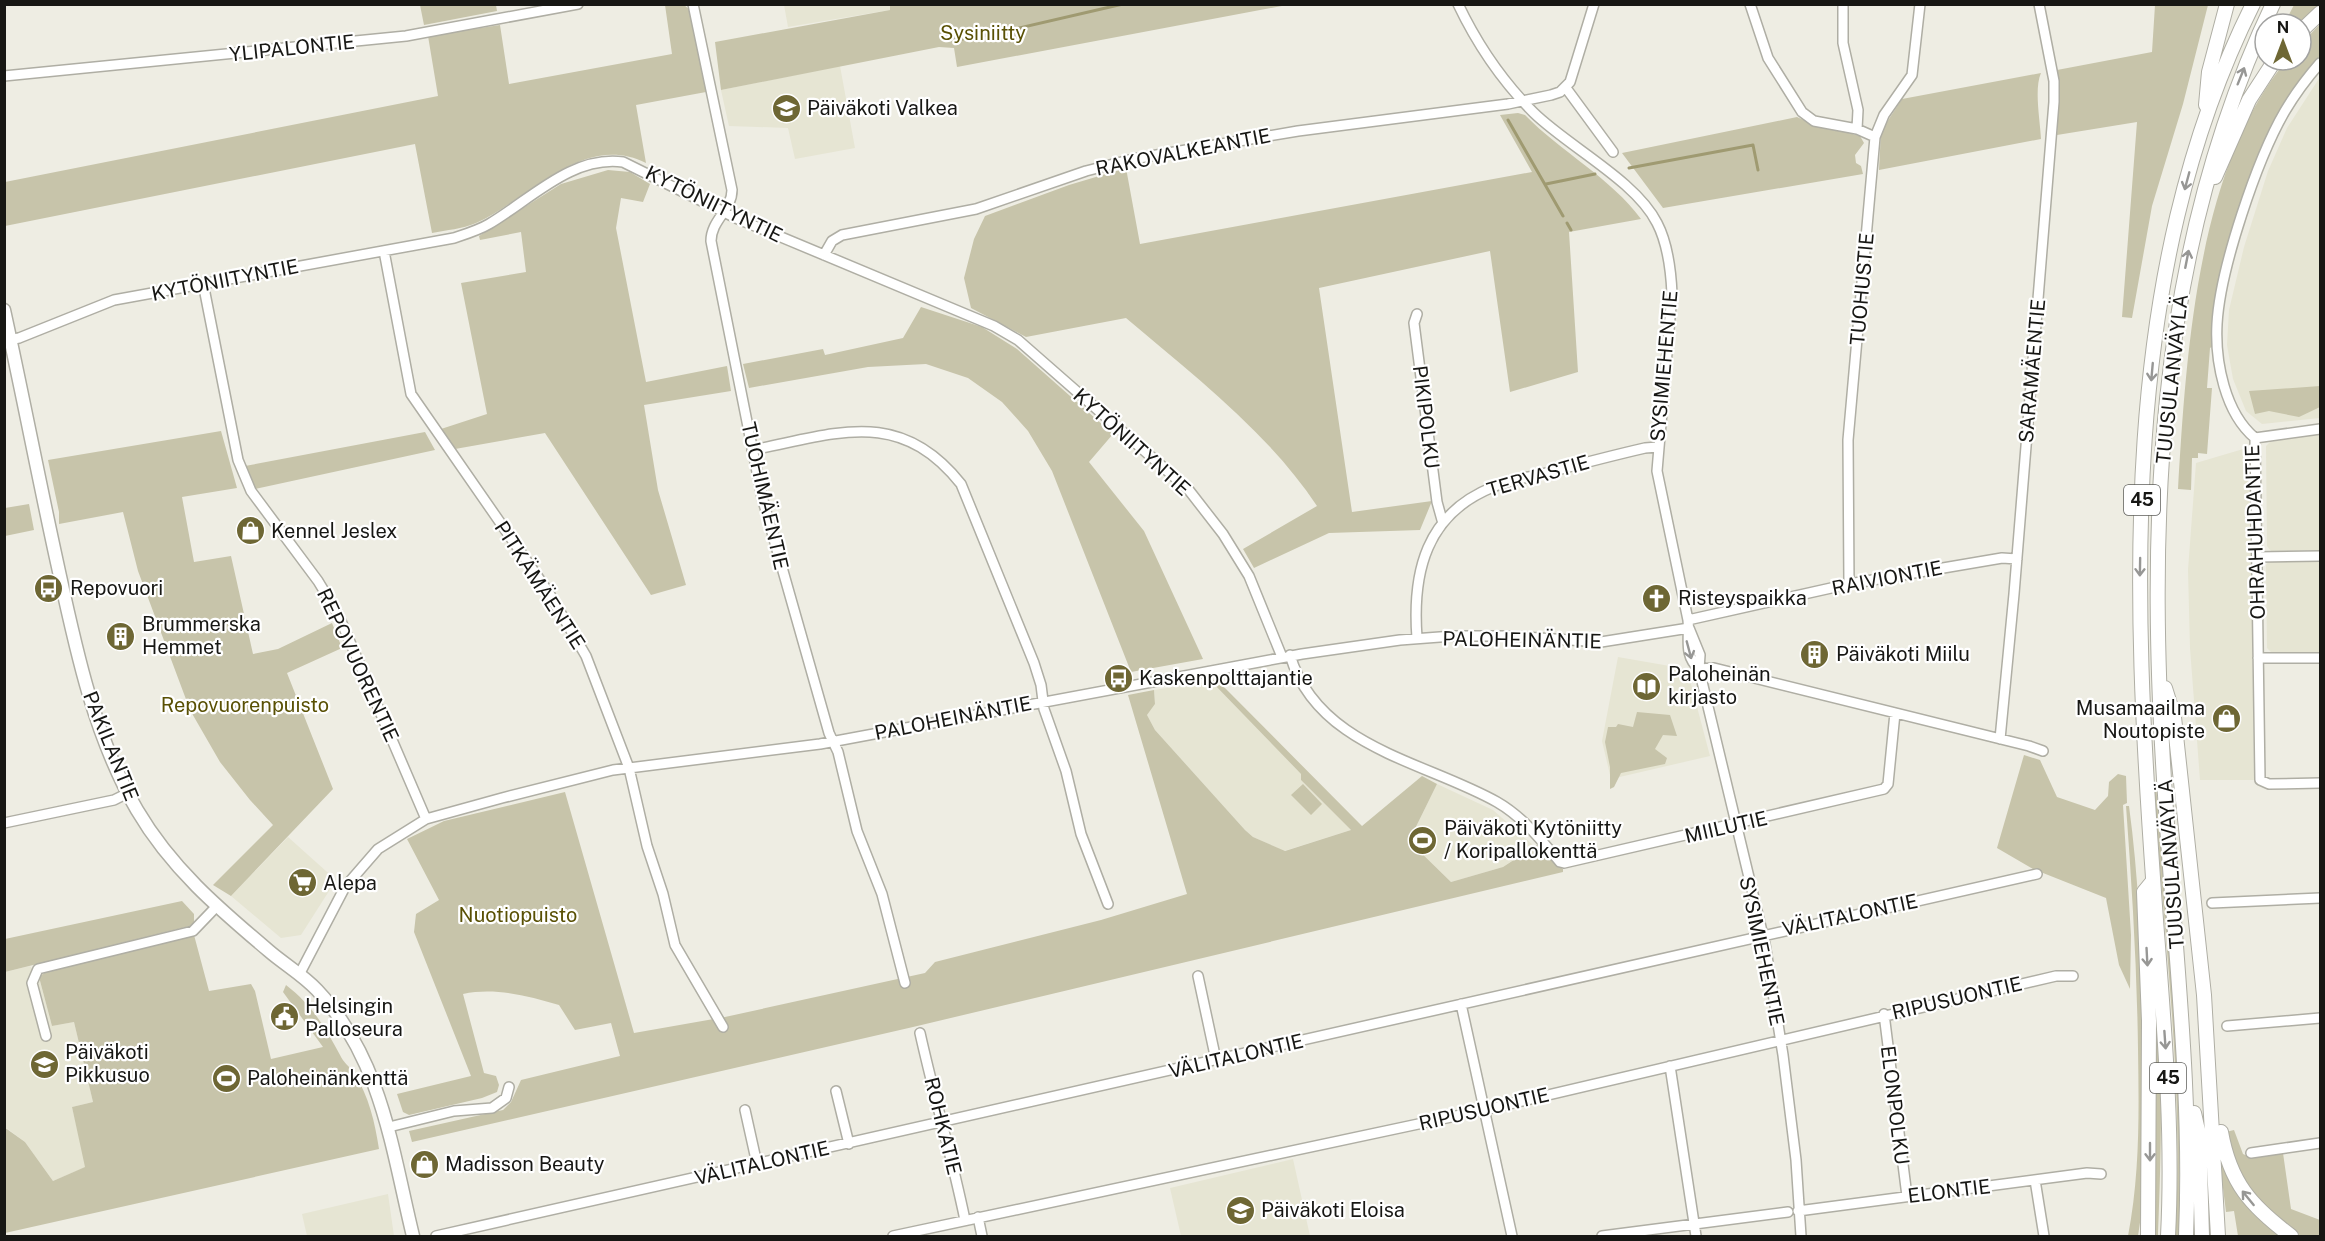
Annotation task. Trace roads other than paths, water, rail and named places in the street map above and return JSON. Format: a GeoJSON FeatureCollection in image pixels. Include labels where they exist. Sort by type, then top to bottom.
{"type":"FeatureCollection","features":[{"type":"Feature","properties":{"kind":"highway"},"geometry":{"type":"LineString","coordinates":[[2204,125],[2209,72],[2227,4]]}},
{"type":"Feature","properties":{"kind":"highway","name":"TUUSULANVÄYLÄ"},"geometry":{"type":"LineString","coordinates":[[2168,1236],[2168,1082],[2142,718],[2139,596],[2146,441],[2165,275],[2177,220],[2204,125],[2221,76],[2253,4]]}},
{"type":"Feature","properties":{"kind":"highway","name":"TUUSULANVÄYLÄ"},"geometry":{"type":"LineString","coordinates":[[2186,1236],[2187,1081],[2166,810],[2159,669],[2158,531],[2163,442],[2176,318],[2192,235],[2224,122],[2273,4]]}},
{"type":"Feature","properties":{"kind":"highway"},"geometry":{"type":"LineString","coordinates":[[2192,235],[2241,117],[2268,72]]}},
{"type":"Feature","properties":{"kind":"highway"},"geometry":{"type":"LineString","coordinates":[[2159,669],[2174,717],[2207,1036],[2221,1135],[2230,1169],[2237,1183],[2256,1209],[2291,1236]]}},
{"type":"Feature","properties":{"kind":"highway"},"geometry":{"type":"LineString","coordinates":[[2146,1236],[2149,1021],[2144,892],[2153,881]]}},
{"type":"Feature","properties":{"kind":"highway"},"geometry":{"type":"LineString","coordinates":[[2207,1036],[2218,1236]]}},
{"type":"Feature","properties":{"kind":"highway"},"geometry":{"type":"LineString","coordinates":[[2187,1081],[2199,1135],[2202,1236]]}},
{"type":"Feature","properties":{"kind":"main road","name":"PAKILANTIE"},"geometry":{"type":"LineString","coordinates":[[4,310],[8,341],[87,687],[128,793],[171,861],[217,906],[317,990],[350,1036],[365,1063],[389,1127],[413,1236]]}},
{"type":"Feature","properties":{"kind":"street","name":"YLIPALONTIE"},"geometry":{"type":"LineString","coordinates":[[4,76],[406,36],[578,4]]}},
{"type":"Feature","properties":{"kind":"street","name":"TUOHIMÄENTIE"},"geometry":{"type":"LineString","coordinates":[[693,4],[732,190],[732,197],[712,228],[711,241],[752,450],[774,542],[838,752],[858,831],[882,894],[905,983]]}},
{"type":"Feature","properties":{"kind":"street","name":"SYSIMIEHENTIE"},"geometry":{"type":"LineString","coordinates":[[1458,4],[1479,44],[1523,102],[1557,133],[1637,196],[1658,224],[1671,271],[1672,294],[1658,447],[1658,480],[1689,624],[1700,655],[1699,669],[1735,826],[1763,934],[1796,1160],[1793,1212],[1801,1236]]}},
{"type":"Feature","properties":{"kind":"street"},"geometry":{"type":"LineString","coordinates":[[1594,4],[1573,75],[1566,88],[1613,152]]}},
{"type":"Feature","properties":{"kind":"street"},"geometry":{"type":"LineString","coordinates":[[1750,4],[1768,58],[1802,112],[1814,121],[1857,129],[1875,137]]}},
{"type":"Feature","properties":{"kind":"street","name":"TUOHUSTIE"},"geometry":{"type":"LineString","coordinates":[[1849,584],[1848,440],[1875,137],[1884,115],[1912,75],[1920,4]]}},
{"type":"Feature","properties":{"kind":"street","name":"SARAMÄENTIE"},"geometry":{"type":"LineString","coordinates":[[2000,739],[2054,102],[2054,81],[2039,4]]}},
{"type":"Feature","properties":{"kind":"street"},"geometry":{"type":"LineString","coordinates":[[1843,6],[1843,43],[1858,110],[1857,129]]}},
{"type":"Feature","properties":{"kind":"street","name":"OHRAHUHDANTIE"},"geometry":{"type":"LineString","coordinates":[[2320,63],[2284,113],[2261,163],[2237,235],[2219,307],[2217,339],[2222,374],[2238,416],[2255,438],[2260,780],[2270,784],[2320,783]]}},
{"type":"Feature","properties":{"kind":"street","name":"RAKOVALKEANTIE"},"geometry":{"type":"LineString","coordinates":[[824,255],[832,242],[842,236],[976,209],[1108,164],[1298,131],[1523,102],[1551,95],[1566,88]]}},
{"type":"Feature","properties":{"kind":"street","name":"KYTÖNIITYNTIE"},"geometry":{"type":"LineString","coordinates":[[8,341],[114,300],[454,238],[489,224],[562,176],[604,162],[633,165],[723,212],[1007,333],[1172,472],[1206,511],[1234,550],[1260,598],[1286,656],[1303,686],[1320,708],[1345,730],[1386,753],[1499,803],[1534,831],[1560,862]]}},
{"type":"Feature","properties":{"kind":"street","name":"PITKÄMÄENTIE"},"geometry":{"type":"LineString","coordinates":[[384,251],[411,394],[567,622],[586,656],[629,768],[646,846],[663,894],[675,945],[723,1027]]}},
{"type":"Feature","properties":{"kind":"street","name":"REPOVUORENTIE"},"geometry":{"type":"LineString","coordinates":[[203,283],[244,478],[251,492],[318,580],[335,609],[426,819]]}},
{"type":"Feature","properties":{"kind":"street","name":"PIKIPOLKU"},"geometry":{"type":"LineString","coordinates":[[1417,314],[1414,323],[1437,502],[1442,520]]}},
{"type":"Feature","properties":{"kind":"street"},"geometry":{"type":"LineString","coordinates":[[2255,438],[2320,429]]}},
{"type":"Feature","properties":{"kind":"street"},"geometry":{"type":"LineString","coordinates":[[752,450],[843,431],[868,431],[912,442],[945,463],[962,484],[1034,663],[1046,715],[1066,771],[1081,834],[1108,904]]}},
{"type":"Feature","properties":{"kind":"street","name":"TERVASTIE"},"geometry":{"type":"LineString","coordinates":[[1417,638],[1420,568],[1423,556],[1442,520],[1475,495],[1498,485],[1645,448],[1658,447]]}},
{"type":"Feature","properties":{"kind":"street"},"geometry":{"type":"LineString","coordinates":[[2257,557],[2320,556]]}},
{"type":"Feature","properties":{"kind":"street","name":"RAIVIONTIE"},"geometry":{"type":"LineString","coordinates":[[1689,624],[1849,584],[2002,558],[2017,559]]}},
{"type":"Feature","properties":{"kind":"street","name":"PALOHEINÄNTIE"},"geometry":{"type":"LineString","coordinates":[[299,975],[345,887],[359,868],[390,839],[426,819],[629,768],[833,741],[1286,656],[1417,638],[1491,635],[1601,642],[1689,624]]}},
{"type":"Feature","properties":{"kind":"street"},"geometry":{"type":"LineString","coordinates":[[2258,658],[2320,658]]}},
{"type":"Feature","properties":{"kind":"street"},"geometry":{"type":"LineString","coordinates":[[1699,669],[1713,668],[2000,739],[2043,752]]}},
{"type":"Feature","properties":{"kind":"street","name":"MIILUTIE"},"geometry":{"type":"LineString","coordinates":[[1560,862],[1569,863],[1735,826],[1884,789],[1888,784],[1895,713]]}},
{"type":"Feature","properties":{"kind":"street"},"geometry":{"type":"LineString","coordinates":[[4,823],[114,800],[128,793]]}},
{"type":"Feature","properties":{"kind":"street","name":"VÄLITALONTIE"},"geometry":{"type":"LineString","coordinates":[[436,1236],[942,1123],[1763,934],[2037,874]]}},
{"type":"Feature","properties":{"kind":"street"},"geometry":{"type":"LineString","coordinates":[[2212,903],[2320,898]]}},
{"type":"Feature","properties":{"kind":"street"},"geometry":{"type":"LineString","coordinates":[[46,1036],[32,983],[38,969],[193,931],[217,906]]}},
{"type":"Feature","properties":{"kind":"street"},"geometry":{"type":"LineString","coordinates":[[1198,976],[1216,1060]]}},
{"type":"Feature","properties":{"kind":"street","name":"RIPUSUONTIE"},"geometry":{"type":"LineString","coordinates":[[893,1236],[1484,1110],[1884,1014],[2056,976],[2073,976]]}},
{"type":"Feature","properties":{"kind":"street"},"geometry":{"type":"LineString","coordinates":[[1461,1004],[1512,1236]]}},
{"type":"Feature","properties":{"kind":"street","name":"ELONPOLKU"},"geometry":{"type":"LineString","coordinates":[[1884,1014],[1907,1196]]}},
{"type":"Feature","properties":{"kind":"street"},"geometry":{"type":"LineString","coordinates":[[2226,1026],[2320,1018]]}},
{"type":"Feature","properties":{"kind":"street","name":"ROHKATIE"},"geometry":{"type":"LineString","coordinates":[[920,1033],[965,1220]]}},
{"type":"Feature","properties":{"kind":"street"},"geometry":{"type":"LineString","coordinates":[[1670,1066],[1696,1236]]}},
{"type":"Feature","properties":{"kind":"street"},"geometry":{"type":"LineString","coordinates":[[389,1127],[454,1111],[492,1108],[506,1098],[509,1087]]}},
{"type":"Feature","properties":{"kind":"street"},"geometry":{"type":"LineString","coordinates":[[836,1091],[849,1143]]}},
{"type":"Feature","properties":{"kind":"street"},"geometry":{"type":"LineString","coordinates":[[745,1110],[757,1164]]}},
{"type":"Feature","properties":{"kind":"street"},"geometry":{"type":"LineString","coordinates":[[2251,1153],[2320,1143]]}},
{"type":"Feature","properties":{"kind":"street","name":"ELONTIE"},"geometry":{"type":"LineString","coordinates":[[1602,1236],[2087,1173],[2101,1174]]}},
{"type":"Feature","properties":{"kind":"street"},"geometry":{"type":"LineString","coordinates":[[2036,1180],[2044,1236]]}},
{"type":"Feature","properties":{"kind":"street"},"geometry":{"type":"LineString","coordinates":[[978,1217],[982,1236]]}},
{"type":"Feature","properties":{"kind":"waterway"},"geometry":{"type":"LineString","coordinates":[[955,40],[989,35],[1123,4]]}},
{"type":"Feature","properties":{"kind":"waterway"},"geometry":{"type":"LineString","coordinates":[[1508,120],[1563,216]]}},
{"type":"Feature","properties":{"kind":"waterway"},"geometry":{"type":"LineString","coordinates":[[1629,168],[1753,145],[1758,170]]}},
{"type":"Feature","properties":{"kind":"waterway"},"geometry":{"type":"LineString","coordinates":[[1546,184],[1595,174]]}},
{"type":"Feature","properties":{"kind":"waterway"},"geometry":{"type":"LineString","coordinates":[[1567,223],[1571,230]]}},
{"type":"Feature","properties":{"kind":"place","name":"Päiväkoti Valkea"},"geometry":{"type":"Point","coordinates":[786,108]}},
{"type":"Feature","properties":{"kind":"place","name":"Kennel Jeslex"},"geometry":{"type":"Point","coordinates":[250,531]}},
{"type":"Feature","properties":{"kind":"place","name":"Repovuori"},"geometry":{"type":"Point","coordinates":[49,588]}},
{"type":"Feature","properties":{"kind":"place","name":"Risteyspaikka"},"geometry":{"type":"Point","coordinates":[1657,598]}},
{"type":"Feature","properties":{"kind":"place","name":"Brummerska Hemmet"},"geometry":{"type":"Point","coordinates":[121,636]}},
{"type":"Feature","properties":{"kind":"place","name":"Päiväkoti Miilu"},"geometry":{"type":"Point","coordinates":[1815,654]}},
{"type":"Feature","properties":{"kind":"place","name":"Kaskenpolttajantie"},"geometry":{"type":"Point","coordinates":[1118,678]}},
{"type":"Feature","properties":{"kind":"place","name":"Paloheinän kirjasto"},"geometry":{"type":"Point","coordinates":[1647,686]}},
{"type":"Feature","properties":{"kind":"place","name":"Musamaailma Noutopiste"},"geometry":{"type":"Point","coordinates":[2226,719]}},
{"type":"Feature","properties":{"kind":"place","name":"Päiväkoti Kytöniitty / Koripallokenttä"},"geometry":{"type":"Point","coordinates":[1423,840]}},
{"type":"Feature","properties":{"kind":"place","name":"Alepa"},"geometry":{"type":"Point","coordinates":[302,883]}},
{"type":"Feature","properties":{"kind":"place","name":"Helsingin Palloseura"},"geometry":{"type":"Point","coordinates":[284,1017]}},
{"type":"Feature","properties":{"kind":"place","name":"Päiväkoti Pikkusuo"},"geometry":{"type":"Point","coordinates":[44,1064]}},
{"type":"Feature","properties":{"kind":"place","name":"Paloheinänkenttä"},"geometry":{"type":"Point","coordinates":[226,1078]}},
{"type":"Feature","properties":{"kind":"place","name":"Madisson Beauty"},"geometry":{"type":"Point","coordinates":[424,1164]}},
{"type":"Feature","properties":{"kind":"place","name":"Päiväkoti Eloisa"},"geometry":{"type":"Point","coordinates":[1240,1210]}},
{"type":"Feature","properties":{"kind":"park label","name":"Sysiniitty"},"geometry":{"type":"Point","coordinates":[983,33]}},
{"type":"Feature","properties":{"kind":"park label","name":"Repovuorenpuisto"},"geometry":{"type":"Point","coordinates":[245,705]}},
{"type":"Feature","properties":{"kind":"park label","name":"Nuotiopuisto"},"geometry":{"type":"Point","coordinates":[518,915]}}]}
